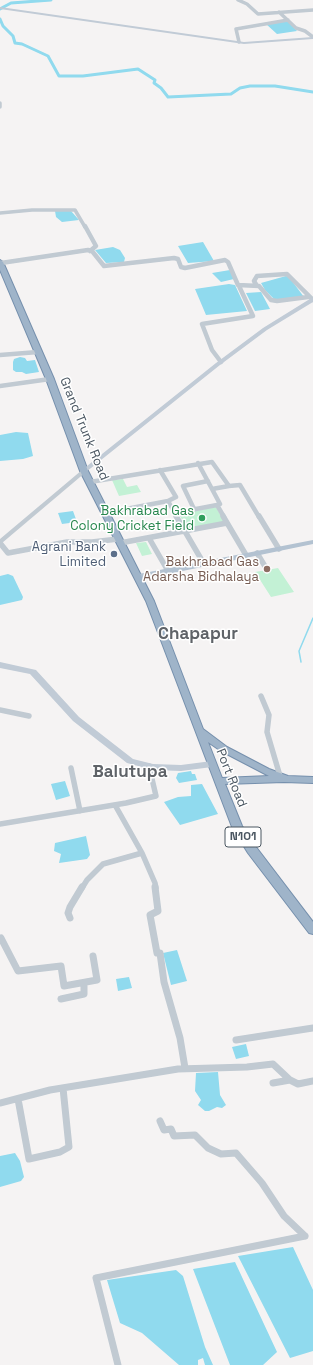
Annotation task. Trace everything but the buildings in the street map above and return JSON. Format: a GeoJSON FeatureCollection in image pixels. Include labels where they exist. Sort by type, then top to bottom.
{"type":"FeatureCollection","features":[{"type":"Feature","properties":{"kind":"highway","name":"Grand Trunk Road"},"geometry":{"type":"LineString","coordinates":[[0,263],[50,379],[84,471],[139,577],[199,731]]}},
{"type":"Feature","properties":{"kind":"highway","name":"Port Road"},"geometry":{"type":"LineString","coordinates":[[199,731],[220,781],[233,818],[245,840],[313,930]]}},
{"type":"Feature","properties":{"kind":"highway"},"geometry":{"type":"LineString","coordinates":[[199,731],[240,759],[283,778]]}},
{"type":"Feature","properties":{"kind":"highway"},"geometry":{"type":"LineString","coordinates":[[220,781],[283,778],[313,780]]}},
{"type":"Feature","properties":{"kind":"main road"},"geometry":{"type":"LineString","coordinates":[[1,8],[239,42],[313,37]]}},
{"type":"Feature","properties":{"kind":"main road"},"geometry":{"type":"LineString","coordinates":[[84,471],[221,362],[265,329],[312,299]]}},
{"type":"Feature","properties":{"kind":"main road"},"geometry":{"type":"LineString","coordinates":[[139,577],[313,542]]}},
{"type":"Feature","properties":{"kind":"main road"},"geometry":{"type":"LineString","coordinates":[[0,665],[33,672],[76,719],[130,761],[149,766],[181,768],[212,764]]}},
{"type":"Feature","properties":{"kind":"street"},"geometry":{"type":"LineString","coordinates":[[238,0],[247,4],[258,14],[313,10]]}},
{"type":"Feature","properties":{"kind":"street"},"geometry":{"type":"LineString","coordinates":[[279,12],[296,28],[305,31],[313,37]]}},
{"type":"Feature","properties":{"kind":"street"},"geometry":{"type":"LineString","coordinates":[[239,42],[236,29],[288,20]]}},
{"type":"Feature","properties":{"kind":"street"},"geometry":{"type":"LineString","coordinates":[[0,213],[32,210],[75,210],[96,246],[90,250],[0,263]]}},
{"type":"Feature","properties":{"kind":"street"},"geometry":{"type":"LineString","coordinates":[[90,250],[104,266],[174,258],[178,259],[182,268],[227,261],[253,316],[202,324],[212,350],[221,362]]}},
{"type":"Feature","properties":{"kind":"street"},"geometry":{"type":"LineString","coordinates":[[287,274],[312,299],[274,301],[269,299],[254,281],[257,276],[287,274]]}},
{"type":"Feature","properties":{"kind":"street"},"geometry":{"type":"LineString","coordinates":[[239,286],[257,286]]}},
{"type":"Feature","properties":{"kind":"street"},"geometry":{"type":"LineString","coordinates":[[0,355],[38,352]]}},
{"type":"Feature","properties":{"kind":"street"},"geometry":{"type":"LineString","coordinates":[[0,386],[50,379]]}},
{"type":"Feature","properties":{"kind":"street"},"geometry":{"type":"LineString","coordinates":[[90,482],[198,463],[213,462],[229,486]]}},
{"type":"Feature","properties":{"kind":"street"},"geometry":{"type":"LineString","coordinates":[[198,463],[220,504],[217,505]]}},
{"type":"Feature","properties":{"kind":"street"},"geometry":{"type":"LineString","coordinates":[[105,513],[168,501],[176,497],[160,470]]}},
{"type":"Feature","properties":{"kind":"street"},"geometry":{"type":"LineString","coordinates":[[84,471],[0,543],[8,553],[67,542],[119,541],[149,538],[227,523]]}},
{"type":"Feature","properties":{"kind":"street"},"geometry":{"type":"LineString","coordinates":[[194,509],[183,486],[208,481]]}},
{"type":"Feature","properties":{"kind":"street"},"geometry":{"type":"LineString","coordinates":[[212,489],[240,485],[279,548]]}},
{"type":"Feature","properties":{"kind":"street"},"geometry":{"type":"LineString","coordinates":[[168,501],[204,564]]}},
{"type":"Feature","properties":{"kind":"street"},"geometry":{"type":"LineString","coordinates":[[175,513],[217,505]]}},
{"type":"Feature","properties":{"kind":"street"},"geometry":{"type":"LineString","coordinates":[[217,505],[246,555]]}},
{"type":"Feature","properties":{"kind":"street"},"geometry":{"type":"LineString","coordinates":[[149,538],[168,571]]}},
{"type":"Feature","properties":{"kind":"street"},"geometry":{"type":"LineString","coordinates":[[257,553],[266,568]]}},
{"type":"Feature","properties":{"kind":"street"},"geometry":{"type":"LineString","coordinates":[[261,696],[269,715],[267,732],[283,778]]}},
{"type":"Feature","properties":{"kind":"street"},"geometry":{"type":"LineString","coordinates":[[0,710],[29,716]]}},
{"type":"Feature","properties":{"kind":"street"},"geometry":{"type":"LineString","coordinates":[[0,824],[115,805],[156,796],[149,766]]}},
{"type":"Feature","properties":{"kind":"street"},"geometry":{"type":"LineString","coordinates":[[71,768],[80,810]]}},
{"type":"Feature","properties":{"kind":"street"},"geometry":{"type":"LineString","coordinates":[[115,805],[142,853],[155,883],[158,911],[150,915],[157,954],[160,953],[164,982],[180,1038],[185,1068]]}},
{"type":"Feature","properties":{"kind":"street"},"geometry":{"type":"LineString","coordinates":[[70,918],[68,913],[70,907],[87,880],[99,867],[103,864],[142,853]]}},
{"type":"Feature","properties":{"kind":"street"},"geometry":{"type":"LineString","coordinates":[[1,938],[18,971],[61,966],[64,986],[97,980],[93,956]]}},
{"type":"Feature","properties":{"kind":"street"},"geometry":{"type":"LineString","coordinates":[[61,999],[84,994],[84,982]]}},
{"type":"Feature","properties":{"kind":"street"},"geometry":{"type":"LineString","coordinates":[[236,1040],[313,1028]]}},
{"type":"Feature","properties":{"kind":"street"},"geometry":{"type":"LineString","coordinates":[[0,1103],[63,1088],[185,1068],[247,1067],[273,1064],[290,1080],[298,1084],[313,1081]]}},
{"type":"Feature","properties":{"kind":"street"},"geometry":{"type":"LineString","coordinates":[[273,1083],[290,1080]]}},
{"type":"Feature","properties":{"kind":"street"},"geometry":{"type":"LineString","coordinates":[[18,1099],[29,1159],[60,1152],[69,1147],[63,1088]]}},
{"type":"Feature","properties":{"kind":"street"},"geometry":{"type":"LineString","coordinates":[[118,1365],[96,1278],[306,1236],[284,1216],[262,1183],[236,1153],[221,1154],[208,1148],[195,1135],[174,1136],[171,1129],[164,1130],[160,1121]]}},
{"type":"Feature","properties":{"kind":"green space"},"geometry":{"type":"Polygon","coordinates":[[[123,479],[127,487],[137,485],[141,492],[119,496],[112,480],[123,479]]]}},
{"type":"Feature","properties":{"kind":"green space","name":"Bakhrabad Gas Colony Cricket Field"},"geometry":{"type":"Polygon","coordinates":[[[216,507],[224,522],[187,529],[179,514],[216,507]]]}},
{"type":"Feature","properties":{"kind":"green space"},"geometry":{"type":"Polygon","coordinates":[[[146,542],[152,554],[142,556],[136,543],[146,542]]]}},
{"type":"Feature","properties":{"kind":"green space"},"geometry":{"type":"Polygon","coordinates":[[[278,568],[294,592],[271,597],[255,572],[278,568]]]}},
{"type":"Feature","properties":{"kind":"water"},"geometry":{"type":"Polygon","coordinates":[[[285,20],[297,31],[277,34],[266,24],[285,20]]]}},
{"type":"Feature","properties":{"kind":"water"},"geometry":{"type":"Polygon","coordinates":[[[55,211],[71,211],[79,220],[62,222],[56,217],[55,211]]]}},
{"type":"Feature","properties":{"kind":"water"},"geometry":{"type":"Polygon","coordinates":[[[203,242],[214,261],[188,263],[178,246],[203,242]]]}},
{"type":"Feature","properties":{"kind":"water"},"geometry":{"type":"Polygon","coordinates":[[[113,247],[120,250],[125,258],[124,262],[106,263],[95,250],[113,247]]]}},
{"type":"Feature","properties":{"kind":"water"},"geometry":{"type":"Polygon","coordinates":[[[230,270],[234,279],[221,282],[212,273],[230,270]]]}},
{"type":"Feature","properties":{"kind":"water"},"geometry":{"type":"Polygon","coordinates":[[[286,276],[289,277],[304,297],[276,301],[265,290],[261,283],[286,276]]]}},
{"type":"Feature","properties":{"kind":"water"},"geometry":{"type":"Polygon","coordinates":[[[229,284],[235,285],[247,311],[206,315],[195,289],[229,284]]]}},
{"type":"Feature","properties":{"kind":"water"},"geometry":{"type":"Polygon","coordinates":[[[261,292],[270,309],[255,311],[246,293],[261,292]]]}},
{"type":"Feature","properties":{"kind":"water"},"geometry":{"type":"Polygon","coordinates":[[[20,357],[25,358],[27,361],[35,360],[39,372],[26,374],[13,370],[14,359],[20,357]]]}},
{"type":"Feature","properties":{"kind":"water"},"geometry":{"type":"Polygon","coordinates":[[[16,432],[28,433],[33,456],[23,459],[0,461],[0,435],[16,432]]]}},
{"type":"Feature","properties":{"kind":"water"},"geometry":{"type":"Polygon","coordinates":[[[73,511],[77,522],[62,524],[58,513],[73,511]]]}},
{"type":"Feature","properties":{"kind":"water"},"geometry":{"type":"Polygon","coordinates":[[[8,574],[13,576],[23,597],[22,600],[0,605],[0,576],[8,574]]]}},
{"type":"Feature","properties":{"kind":"water"},"geometry":{"type":"Polygon","coordinates":[[[191,771],[192,774],[195,774],[197,780],[179,783],[176,778],[178,773],[191,771]]]}},
{"type":"Feature","properties":{"kind":"water"},"geometry":{"type":"Polygon","coordinates":[[[65,781],[70,796],[56,800],[51,784],[65,781]]]}},
{"type":"Feature","properties":{"kind":"water"},"geometry":{"type":"Polygon","coordinates":[[[202,784],[218,814],[180,825],[164,802],[178,797],[191,796],[191,785],[202,784]]]}},
{"type":"Feature","properties":{"kind":"water"},"geometry":{"type":"Polygon","coordinates":[[[86,836],[90,855],[87,859],[59,863],[61,854],[54,851],[55,843],[86,836]]]}},
{"type":"Feature","properties":{"kind":"water"},"geometry":{"type":"Polygon","coordinates":[[[177,950],[187,981],[171,985],[163,953],[177,950]]]}},
{"type":"Feature","properties":{"kind":"water"},"geometry":{"type":"Polygon","coordinates":[[[129,977],[132,988],[118,991],[116,979],[129,977]]]}},
{"type":"Feature","properties":{"kind":"water"},"geometry":{"type":"Polygon","coordinates":[[[246,1044],[249,1056],[236,1059],[232,1047],[246,1044]]]}},
{"type":"Feature","properties":{"kind":"water"},"geometry":{"type":"Polygon","coordinates":[[[218,1072],[220,1095],[226,1105],[222,1108],[217,1107],[209,1111],[205,1111],[198,1105],[201,1100],[195,1091],[196,1073],[218,1072]]]}},
{"type":"Feature","properties":{"kind":"water"},"geometry":{"type":"Polygon","coordinates":[[[15,1153],[20,1161],[24,1177],[21,1181],[0,1187],[0,1156],[15,1153]]]}},
{"type":"Feature","properties":{"kind":"water"},"geometry":{"type":"Polygon","coordinates":[[[293,1247],[313,1290],[313,1351],[290,1358],[238,1256],[293,1247]]]}},
{"type":"Feature","properties":{"kind":"water"},"geometry":{"type":"Polygon","coordinates":[[[235,1262],[277,1352],[263,1365],[230,1365],[193,1269],[235,1262]]]}},
{"type":"Feature","properties":{"kind":"water"},"geometry":{"type":"Polygon","coordinates":[[[176,1270],[183,1276],[205,1347],[213,1365],[205,1365],[203,1358],[198,1360],[198,1365],[179,1365],[142,1333],[120,1323],[107,1280],[176,1270]]]}},
{"type":"Feature","properties":{"kind":"waterway"},"geometry":{"type":"LineString","coordinates":[[0,9],[11,3],[51,0]]}},
{"type":"Feature","properties":{"kind":"waterway"},"geometry":{"type":"LineString","coordinates":[[0,19],[3,26],[13,36],[15,43],[22,44],[48,56],[59,76],[83,76],[138,69],[155,80],[154,83],[161,88],[168,97],[231,94],[240,88],[250,86],[275,86],[313,92]]}},
{"type":"Feature","properties":{"kind":"waterway"},"geometry":{"type":"LineString","coordinates":[[301,662],[299,651],[313,618]]}},
{"type":"Feature","properties":{"kind":"place","name":"Bakhrabad Gas Colony Cricket Field"},"geometry":{"type":"Point","coordinates":[202,518]}},
{"type":"Feature","properties":{"kind":"place","name":"Agrani Bank Limited"},"geometry":{"type":"Point","coordinates":[114,554]}},
{"type":"Feature","properties":{"kind":"place","name":"Bakhrabad Gas Adarsha Bidhalaya"},"geometry":{"type":"Point","coordinates":[267,569]}},
{"type":"Feature","properties":{"kind":"district","name":"Chapapur"},"geometry":{"type":"Point","coordinates":[198,634]}},
{"type":"Feature","properties":{"kind":"district","name":"Balutupa"},"geometry":{"type":"Point","coordinates":[130,772]}}]}
